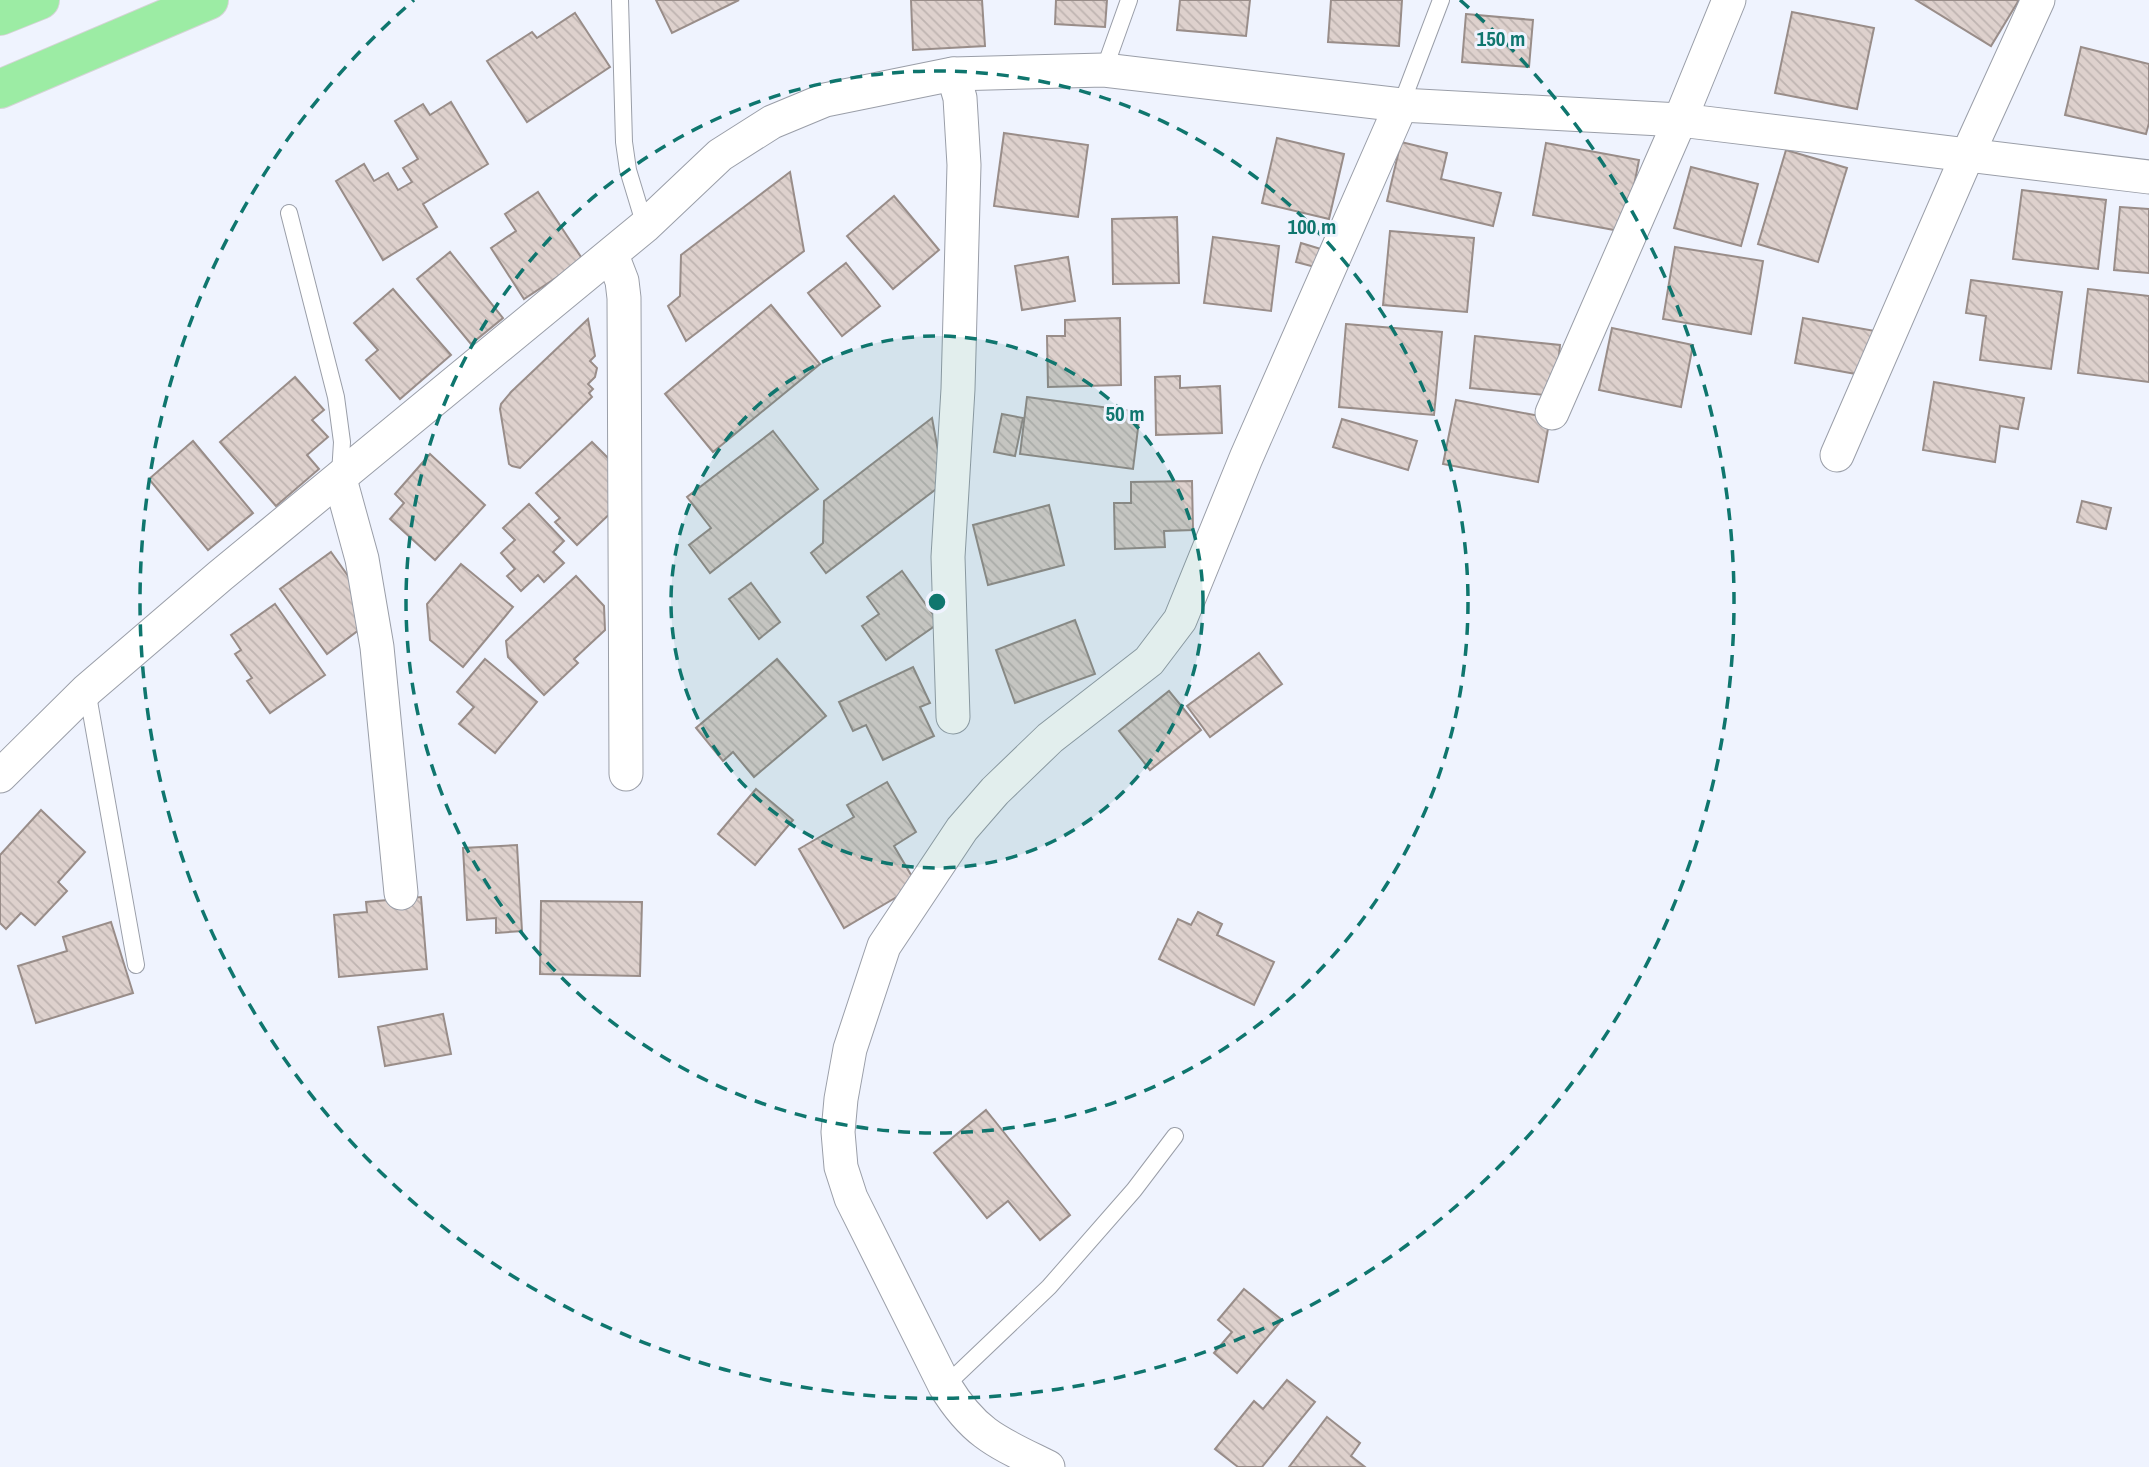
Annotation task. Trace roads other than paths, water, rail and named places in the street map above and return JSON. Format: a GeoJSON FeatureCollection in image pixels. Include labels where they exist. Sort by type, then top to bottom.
{"type":"FeatureCollection","features":[{"type":"Feature","properties":{"kind":"highway"},"geometry":{"type":"LineString","coordinates":[[0,16],[40,0]]}},
{"type":"Feature","properties":{"kind":"highway"},"geometry":{"type":"LineString","coordinates":[[0,89],[209,0]]}},
{"type":"Feature","properties":{"kind":"street"},"geometry":{"type":"LineString","coordinates":[[1552,412],[1680,120],[1729,0]]}},
{"type":"Feature","properties":{"kind":"street"},"geometry":{"type":"LineString","coordinates":[[1837,455],[2038,0]]}},
{"type":"Feature","properties":{"kind":"street"},"geometry":{"type":"LineString","coordinates":[[0,776],[87,690],[219,576],[340,480],[612,254],[720,156],[772,122],[825,100],[953,74],[1104,70],[1401,106],[1680,120],[2149,177]]}},
{"type":"Feature","properties":{"kind":"street"},"geometry":{"type":"LineString","coordinates":[[953,74],[961,109],[964,165],[958,389],[948,557],[953,717]]}},
{"type":"Feature","properties":{"kind":"street"},"geometry":{"type":"LineString","coordinates":[[1048,1467],[978,1429],[960,1411],[851,1198],[841,1167],[838,1132],[850,1049],[884,946],[962,829],[995,791],[1050,738],[1149,661],[1180,620],[1246,458],[1401,106]]}},
{"type":"Feature","properties":{"kind":"street"},"geometry":{"type":"LineString","coordinates":[[612,254],[622,281],[624,298],[626,774]]}},
{"type":"Feature","properties":{"kind":"street"},"geometry":{"type":"LineString","coordinates":[[340,480],[362,559],[377,647],[401,893]]}},
{"type":"Feature","properties":{"kind":"lane"},"geometry":{"type":"LineString","coordinates":[[620,0],[624,142],[628,170],[645,226]]}},
{"type":"Feature","properties":{"kind":"lane"},"geometry":{"type":"LineString","coordinates":[[1104,70],[1129,0]]}},
{"type":"Feature","properties":{"kind":"lane"},"geometry":{"type":"LineString","coordinates":[[1401,106],[1441,0]]}},
{"type":"Feature","properties":{"kind":"lane"},"geometry":{"type":"LineString","coordinates":[[289,213],[336,397],[342,443],[340,480]]}},
{"type":"Feature","properties":{"kind":"lane"},"geometry":{"type":"LineString","coordinates":[[87,690],[136,965]]}},
{"type":"Feature","properties":{"kind":"lane"},"geometry":{"type":"LineString","coordinates":[[945,1386],[1049,1287],[1134,1190],[1175,1136]]}}]}
